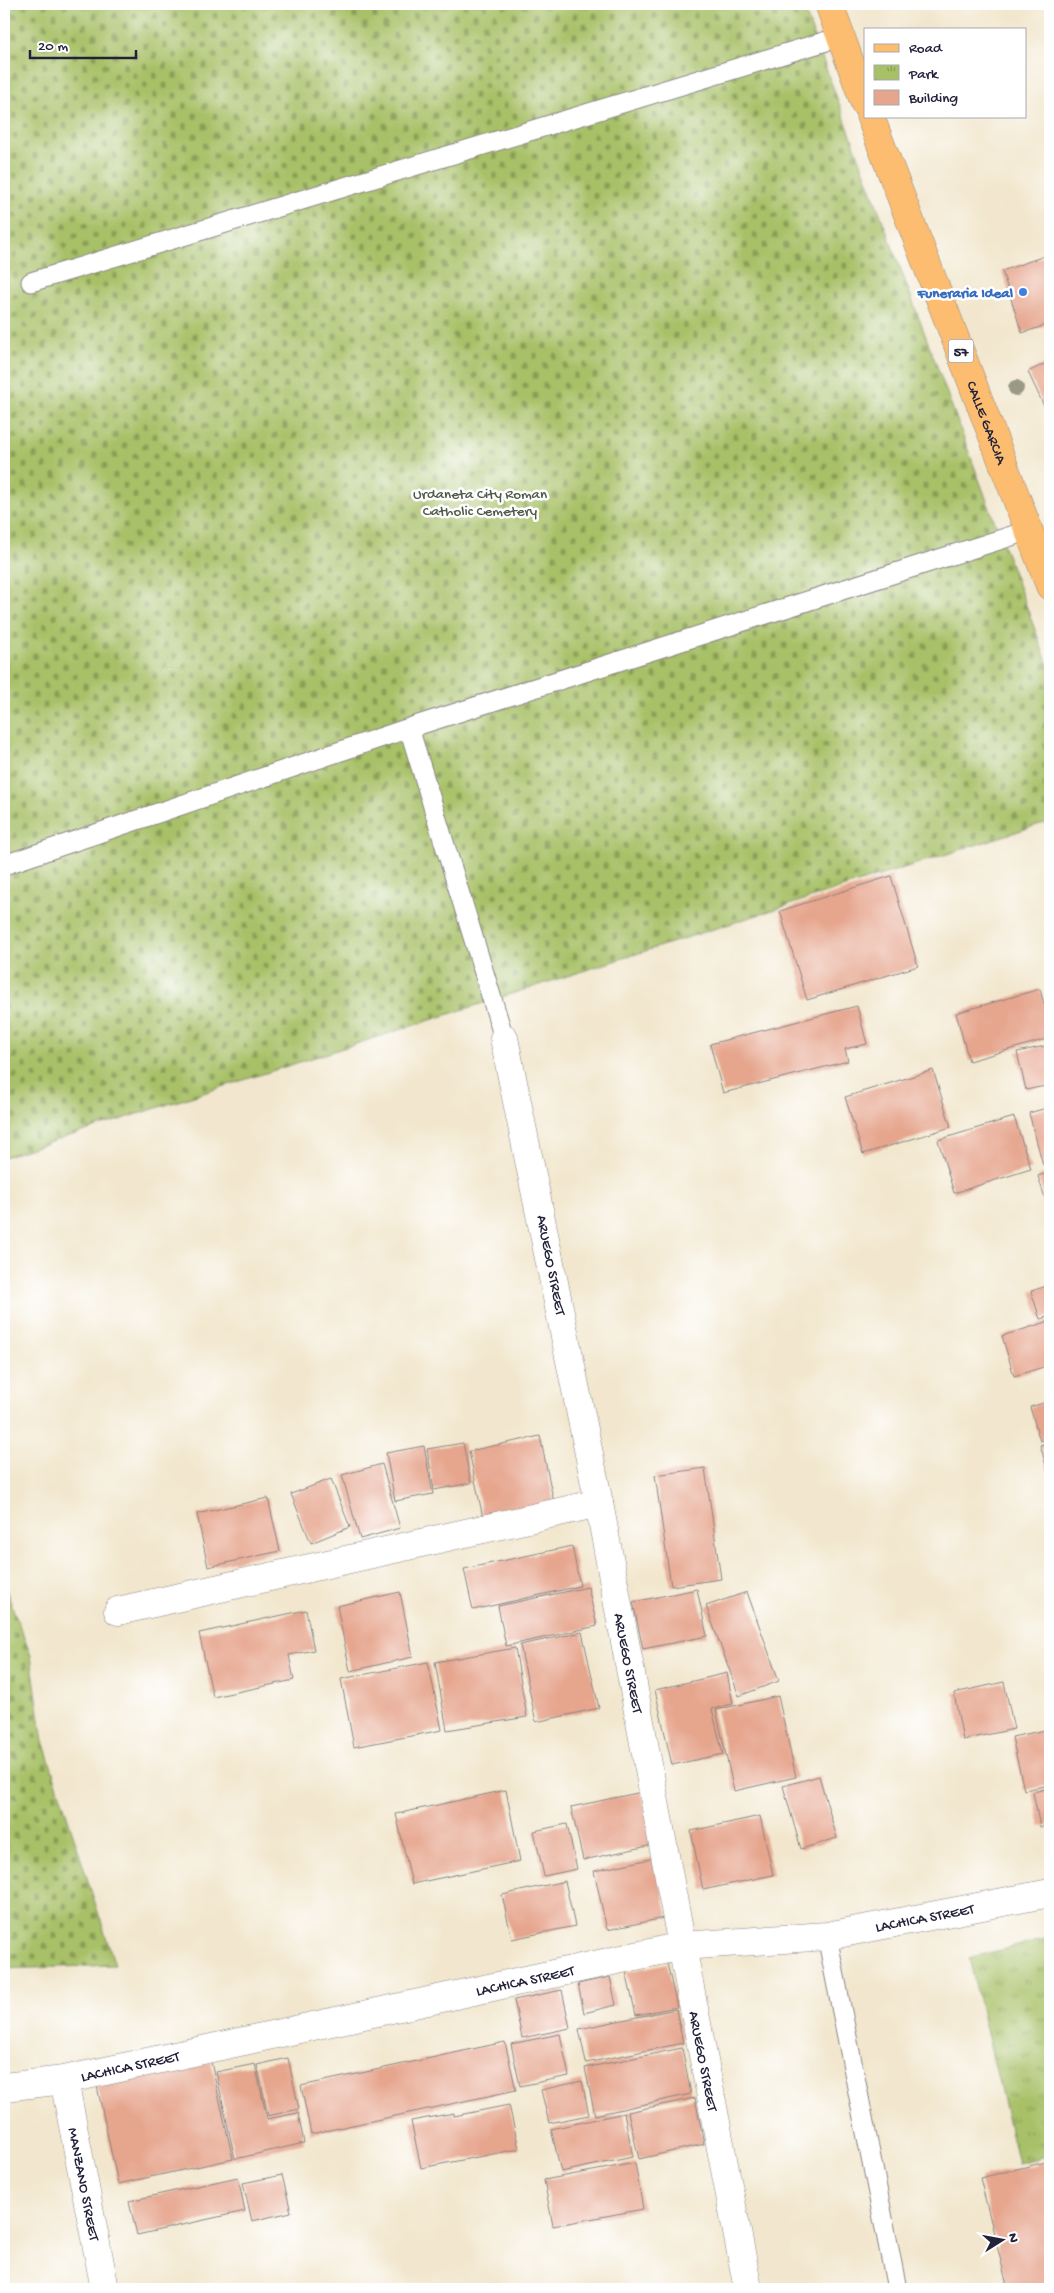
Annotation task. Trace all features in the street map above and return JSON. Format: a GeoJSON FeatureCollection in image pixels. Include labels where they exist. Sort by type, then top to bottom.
{"type":"FeatureCollection","features":[{"type":"Feature","properties":{"kind":"main road"},"geometry":{"type":"LineString","coordinates":[[829,4],[864,101]]}},
{"type":"Feature","properties":{"kind":"main road","name":"CALLE GARCIA"},"geometry":{"type":"LineString","coordinates":[[871,118],[1030,530],[1048,571]]}},
{"type":"Feature","properties":{"kind":"street","name":"ARUEGO STREET"},"geometry":{"type":"LineString","coordinates":[[504,1038],[599,1503],[748,2289]]}},
{"type":"Feature","properties":{"kind":"street"},"geometry":{"type":"LineString","coordinates":[[118,1611],[599,1503]]}},
{"type":"Feature","properties":{"kind":"street","name":"LACHICA STREET"},"geometry":{"type":"LineString","coordinates":[[4,2087],[64,2080],[682,1946],[827,1936],[1050,1893]]}},
{"type":"Feature","properties":{"kind":"street","name":"MANZANO STREET"},"geometry":{"type":"LineString","coordinates":[[64,2080],[105,2289]]}},
{"type":"Feature","properties":{"kind":"lane"},"geometry":{"type":"LineString","coordinates":[[30,282],[840,36]]}},
{"type":"Feature","properties":{"kind":"lane"},"geometry":{"type":"LineString","coordinates":[[4,865],[409,728],[1030,530]]}},
{"type":"Feature","properties":{"kind":"lane"},"geometry":{"type":"LineString","coordinates":[[409,728],[504,1038]]}},
{"type":"Feature","properties":{"kind":"lane"},"geometry":{"type":"LineString","coordinates":[[827,1936],[897,2289]]}},
{"type":"Feature","properties":{"kind":"green space","name":"Urdaneta City Roman Catholic Cemetery"},"geometry":{"type":"Polygon","coordinates":[[[4,4],[802,4],[1050,670],[1050,821],[4,1157],[4,4]]]}},
{"type":"Feature","properties":{"kind":"green space"},"geometry":{"type":"Polygon","coordinates":[[[4,1585],[31,1656],[43,1741],[115,1965],[4,1969],[4,1585]]]}},
{"type":"Feature","properties":{"kind":"green space"},"geometry":{"type":"Polygon","coordinates":[[[1050,1938],[1050,2155],[1018,2163],[969,1958],[1050,1938]]]}},
{"type":"Feature","properties":{"kind":"building"},"geometry":{"type":"Polygon","coordinates":[[[1050,254],[1050,324],[1022,333],[1002,271],[1050,254]]]}},
{"type":"Feature","properties":{"kind":"building"},"geometry":{"type":"Polygon","coordinates":[[[1050,361],[1050,419],[1028,372],[1050,361]]]}},
{"type":"Feature","properties":{"kind":"building"},"geometry":{"type":"Polygon","coordinates":[[[891,876],[918,966],[807,1000],[780,911],[891,876]]]}},
{"type":"Feature","properties":{"kind":"building"},"geometry":{"type":"Polygon","coordinates":[[[1040,989],[1050,1027],[1050,1038],[969,1061],[956,1013],[1040,989]]]}},
{"type":"Feature","properties":{"kind":"building"},"geometry":{"type":"Polygon","coordinates":[[[857,1006],[867,1044],[845,1049],[848,1061],[723,1093],[710,1044],[857,1006]]]}},
{"type":"Feature","properties":{"kind":"building"},"geometry":{"type":"Polygon","coordinates":[[[1050,1045],[1050,1085],[1026,1090],[1017,1052],[1050,1045]]]}},
{"type":"Feature","properties":{"kind":"building"},"geometry":{"type":"Polygon","coordinates":[[[933,1070],[951,1127],[863,1154],[845,1097],[933,1070]]]}},
{"type":"Feature","properties":{"kind":"building"},"geometry":{"type":"Polygon","coordinates":[[[1050,1107],[1050,1163],[1043,1165],[1029,1113],[1050,1107]]]}},
{"type":"Feature","properties":{"kind":"building"},"geometry":{"type":"Polygon","coordinates":[[[1014,1117],[1031,1169],[954,1193],[938,1140],[1014,1117]]]}},
{"type":"Feature","properties":{"kind":"building"},"geometry":{"type":"Polygon","coordinates":[[[1050,1172],[1050,1214],[1038,1176],[1050,1172]]]}},
{"type":"Feature","properties":{"kind":"building"},"geometry":{"type":"Polygon","coordinates":[[[1050,1285],[1050,1316],[1040,1319],[1031,1291],[1050,1285]]]}},
{"type":"Feature","properties":{"kind":"building"},"geometry":{"type":"Polygon","coordinates":[[[1050,1321],[1050,1365],[1014,1376],[1002,1336],[1050,1321]]]}},
{"type":"Feature","properties":{"kind":"building"},"geometry":{"type":"Polygon","coordinates":[[[1050,1401],[1050,1438],[1040,1441],[1030,1407],[1050,1401]]]}},
{"type":"Feature","properties":{"kind":"building"},"geometry":{"type":"Polygon","coordinates":[[[540,1436],[554,1503],[483,1518],[469,1451],[540,1436]]]}},
{"type":"Feature","properties":{"kind":"building"},"geometry":{"type":"Polygon","coordinates":[[[1050,1442],[1050,1478],[1040,1445],[1050,1442]]]}},
{"type":"Feature","properties":{"kind":"building"},"geometry":{"type":"Polygon","coordinates":[[[463,1443],[471,1483],[434,1490],[427,1449],[463,1443]]]}},
{"type":"Feature","properties":{"kind":"building"},"geometry":{"type":"Polygon","coordinates":[[[424,1446],[433,1494],[395,1501],[386,1453],[424,1446]]]}},
{"type":"Feature","properties":{"kind":"building"},"geometry":{"type":"Polygon","coordinates":[[[382,1464],[400,1528],[360,1539],[342,1475],[382,1464]]]}},
{"type":"Feature","properties":{"kind":"building"},"geometry":{"type":"Polygon","coordinates":[[[705,1468],[721,1579],[671,1586],[655,1475],[705,1468]]]}},
{"type":"Feature","properties":{"kind":"building"},"geometry":{"type":"Polygon","coordinates":[[[331,1479],[350,1527],[311,1543],[291,1494],[331,1479]]]}},
{"type":"Feature","properties":{"kind":"building"},"geometry":{"type":"Polygon","coordinates":[[[268,1498],[280,1551],[208,1567],[197,1514],[268,1498]]]}},
{"type":"Feature","properties":{"kind":"building"},"geometry":{"type":"Polygon","coordinates":[[[572,1546],[580,1586],[473,1610],[464,1569],[572,1546]]]}},
{"type":"Feature","properties":{"kind":"building"},"geometry":{"type":"Polygon","coordinates":[[[588,1587],[597,1626],[506,1646],[498,1606],[588,1587]]]}},
{"type":"Feature","properties":{"kind":"building"},"geometry":{"type":"Polygon","coordinates":[[[697,1589],[707,1636],[643,1649],[633,1602],[697,1589]]]}},
{"type":"Feature","properties":{"kind":"building"},"geometry":{"type":"Polygon","coordinates":[[[400,1592],[413,1657],[350,1671],[337,1606],[400,1592]]]}},
{"type":"Feature","properties":{"kind":"building"},"geometry":{"type":"Polygon","coordinates":[[[747,1592],[779,1681],[739,1696],[706,1606],[747,1592]]]}},
{"type":"Feature","properties":{"kind":"building"},"geometry":{"type":"Polygon","coordinates":[[[306,1610],[314,1650],[289,1655],[294,1680],[213,1697],[199,1633],[306,1610]]]}},
{"type":"Feature","properties":{"kind":"building"},"geometry":{"type":"Polygon","coordinates":[[[582,1632],[599,1708],[536,1722],[520,1645],[582,1632]]]}},
{"type":"Feature","properties":{"kind":"building"},"geometry":{"type":"Polygon","coordinates":[[[515,1648],[527,1717],[447,1730],[435,1662],[515,1648]]]}},
{"type":"Feature","properties":{"kind":"building"},"geometry":{"type":"Polygon","coordinates":[[[428,1662],[442,1730],[354,1747],[341,1679],[428,1662]]]}},
{"type":"Feature","properties":{"kind":"building"},"geometry":{"type":"Polygon","coordinates":[[[727,1673],[733,1704],[712,1709],[723,1754],[672,1765],[655,1690],[727,1673]]]}},
{"type":"Feature","properties":{"kind":"building"},"geometry":{"type":"Polygon","coordinates":[[[1004,1682],[1014,1729],[963,1740],[954,1693],[1004,1682]]]}},
{"type":"Feature","properties":{"kind":"building"},"geometry":{"type":"Polygon","coordinates":[[[778,1696],[796,1777],[734,1791],[716,1710],[778,1696]]]}},
{"type":"Feature","properties":{"kind":"building"},"geometry":{"type":"Polygon","coordinates":[[[1050,1729],[1050,1785],[1024,1790],[1012,1737],[1050,1729]]]}},
{"type":"Feature","properties":{"kind":"building"},"geometry":{"type":"Polygon","coordinates":[[[819,1776],[837,1838],[801,1849],[783,1786],[819,1776]]]}},
{"type":"Feature","properties":{"kind":"building"},"geometry":{"type":"Polygon","coordinates":[[[1050,1788],[1050,1825],[1040,1827],[1033,1792],[1050,1788]]]}},
{"type":"Feature","properties":{"kind":"building"},"geometry":{"type":"Polygon","coordinates":[[[506,1790],[520,1861],[412,1884],[396,1814],[506,1790]]]}},
{"type":"Feature","properties":{"kind":"building"},"geometry":{"type":"Polygon","coordinates":[[[642,1792],[653,1845],[583,1860],[571,1807],[642,1792]]]}},
{"type":"Feature","properties":{"kind":"building"},"geometry":{"type":"Polygon","coordinates":[[[760,1816],[773,1875],[703,1890],[691,1831],[760,1816]]]}},
{"type":"Feature","properties":{"kind":"building"},"geometry":{"type":"Polygon","coordinates":[[[567,1824],[577,1869],[544,1876],[534,1831],[567,1824]]]}},
{"type":"Feature","properties":{"kind":"building"},"geometry":{"type":"Polygon","coordinates":[[[655,1858],[668,1917],[607,1930],[594,1871],[655,1858]]]}},
{"type":"Feature","properties":{"kind":"building"},"geometry":{"type":"Polygon","coordinates":[[[565,1881],[575,1926],[512,1939],[502,1895],[565,1881]]]}},
{"type":"Feature","properties":{"kind":"building"},"geometry":{"type":"Polygon","coordinates":[[[667,1963],[677,2007],[636,2015],[626,1972],[667,1963]]]}},
{"type":"Feature","properties":{"kind":"building"},"geometry":{"type":"Polygon","coordinates":[[[610,1977],[616,2005],[584,2013],[578,1984],[610,1977]]]}},
{"type":"Feature","properties":{"kind":"building"},"geometry":{"type":"Polygon","coordinates":[[[562,1990],[570,2028],[522,2038],[514,2000],[562,1990]]]}},
{"type":"Feature","properties":{"kind":"building"},"geometry":{"type":"Polygon","coordinates":[[[676,2009],[683,2043],[586,2063],[579,2029],[676,2009]]]}},
{"type":"Feature","properties":{"kind":"building"},"geometry":{"type":"Polygon","coordinates":[[[560,2034],[569,2076],[520,2086],[511,2044],[560,2034]]]}},
{"type":"Feature","properties":{"kind":"building"},"geometry":{"type":"Polygon","coordinates":[[[505,2042],[516,2090],[311,2134],[301,2086],[505,2042]]]}},
{"type":"Feature","properties":{"kind":"building"},"geometry":{"type":"Polygon","coordinates":[[[682,2048],[691,2094],[595,2115],[585,2068],[682,2048]]]}},
{"type":"Feature","properties":{"kind":"building"},"geometry":{"type":"Polygon","coordinates":[[[288,2058],[299,2109],[268,2116],[257,2065],[288,2058]]]}},
{"type":"Feature","properties":{"kind":"building"},"geometry":{"type":"Polygon","coordinates":[[[211,2062],[233,2159],[118,2184],[97,2086],[211,2062]]]}},
{"type":"Feature","properties":{"kind":"building"},"geometry":{"type":"Polygon","coordinates":[[[255,2064],[267,2119],[298,2113],[304,2143],[235,2159],[216,2072],[255,2064]]]}},
{"type":"Feature","properties":{"kind":"building"},"geometry":{"type":"Polygon","coordinates":[[[582,2081],[589,2115],[549,2123],[541,2090],[582,2081]]]}},
{"type":"Feature","properties":{"kind":"building"},"geometry":{"type":"Polygon","coordinates":[[[695,2098],[704,2144],[639,2159],[628,2112],[695,2098]]]}},
{"type":"Feature","properties":{"kind":"building"},"geometry":{"type":"Polygon","coordinates":[[[509,2105],[519,2149],[421,2168],[411,2121],[454,2113],[454,2116],[509,2105]]]}},
{"type":"Feature","properties":{"kind":"building"},"geometry":{"type":"Polygon","coordinates":[[[624,2113],[633,2157],[561,2172],[551,2129],[624,2113]]]}},
{"type":"Feature","properties":{"kind":"building"},"geometry":{"type":"Polygon","coordinates":[[[1050,2161],[1050,2289],[1008,2289],[980,2178],[1050,2161]]]}},
{"type":"Feature","properties":{"kind":"building"},"geometry":{"type":"Polygon","coordinates":[[[635,2163],[643,2209],[553,2226],[544,2180],[635,2163]]]}},
{"type":"Feature","properties":{"kind":"building"},"geometry":{"type":"Polygon","coordinates":[[[282,2175],[291,2212],[252,2221],[243,2183],[282,2175]]]}},
{"type":"Feature","properties":{"kind":"building"},"geometry":{"type":"Polygon","coordinates":[[[238,2177],[245,2211],[137,2235],[129,2201],[238,2177]]]}},
{"type":"Feature","properties":{"kind":"place","name":"Funeraria Ideal"},"geometry":{"type":"Point","coordinates":[1023,292]}}]}
